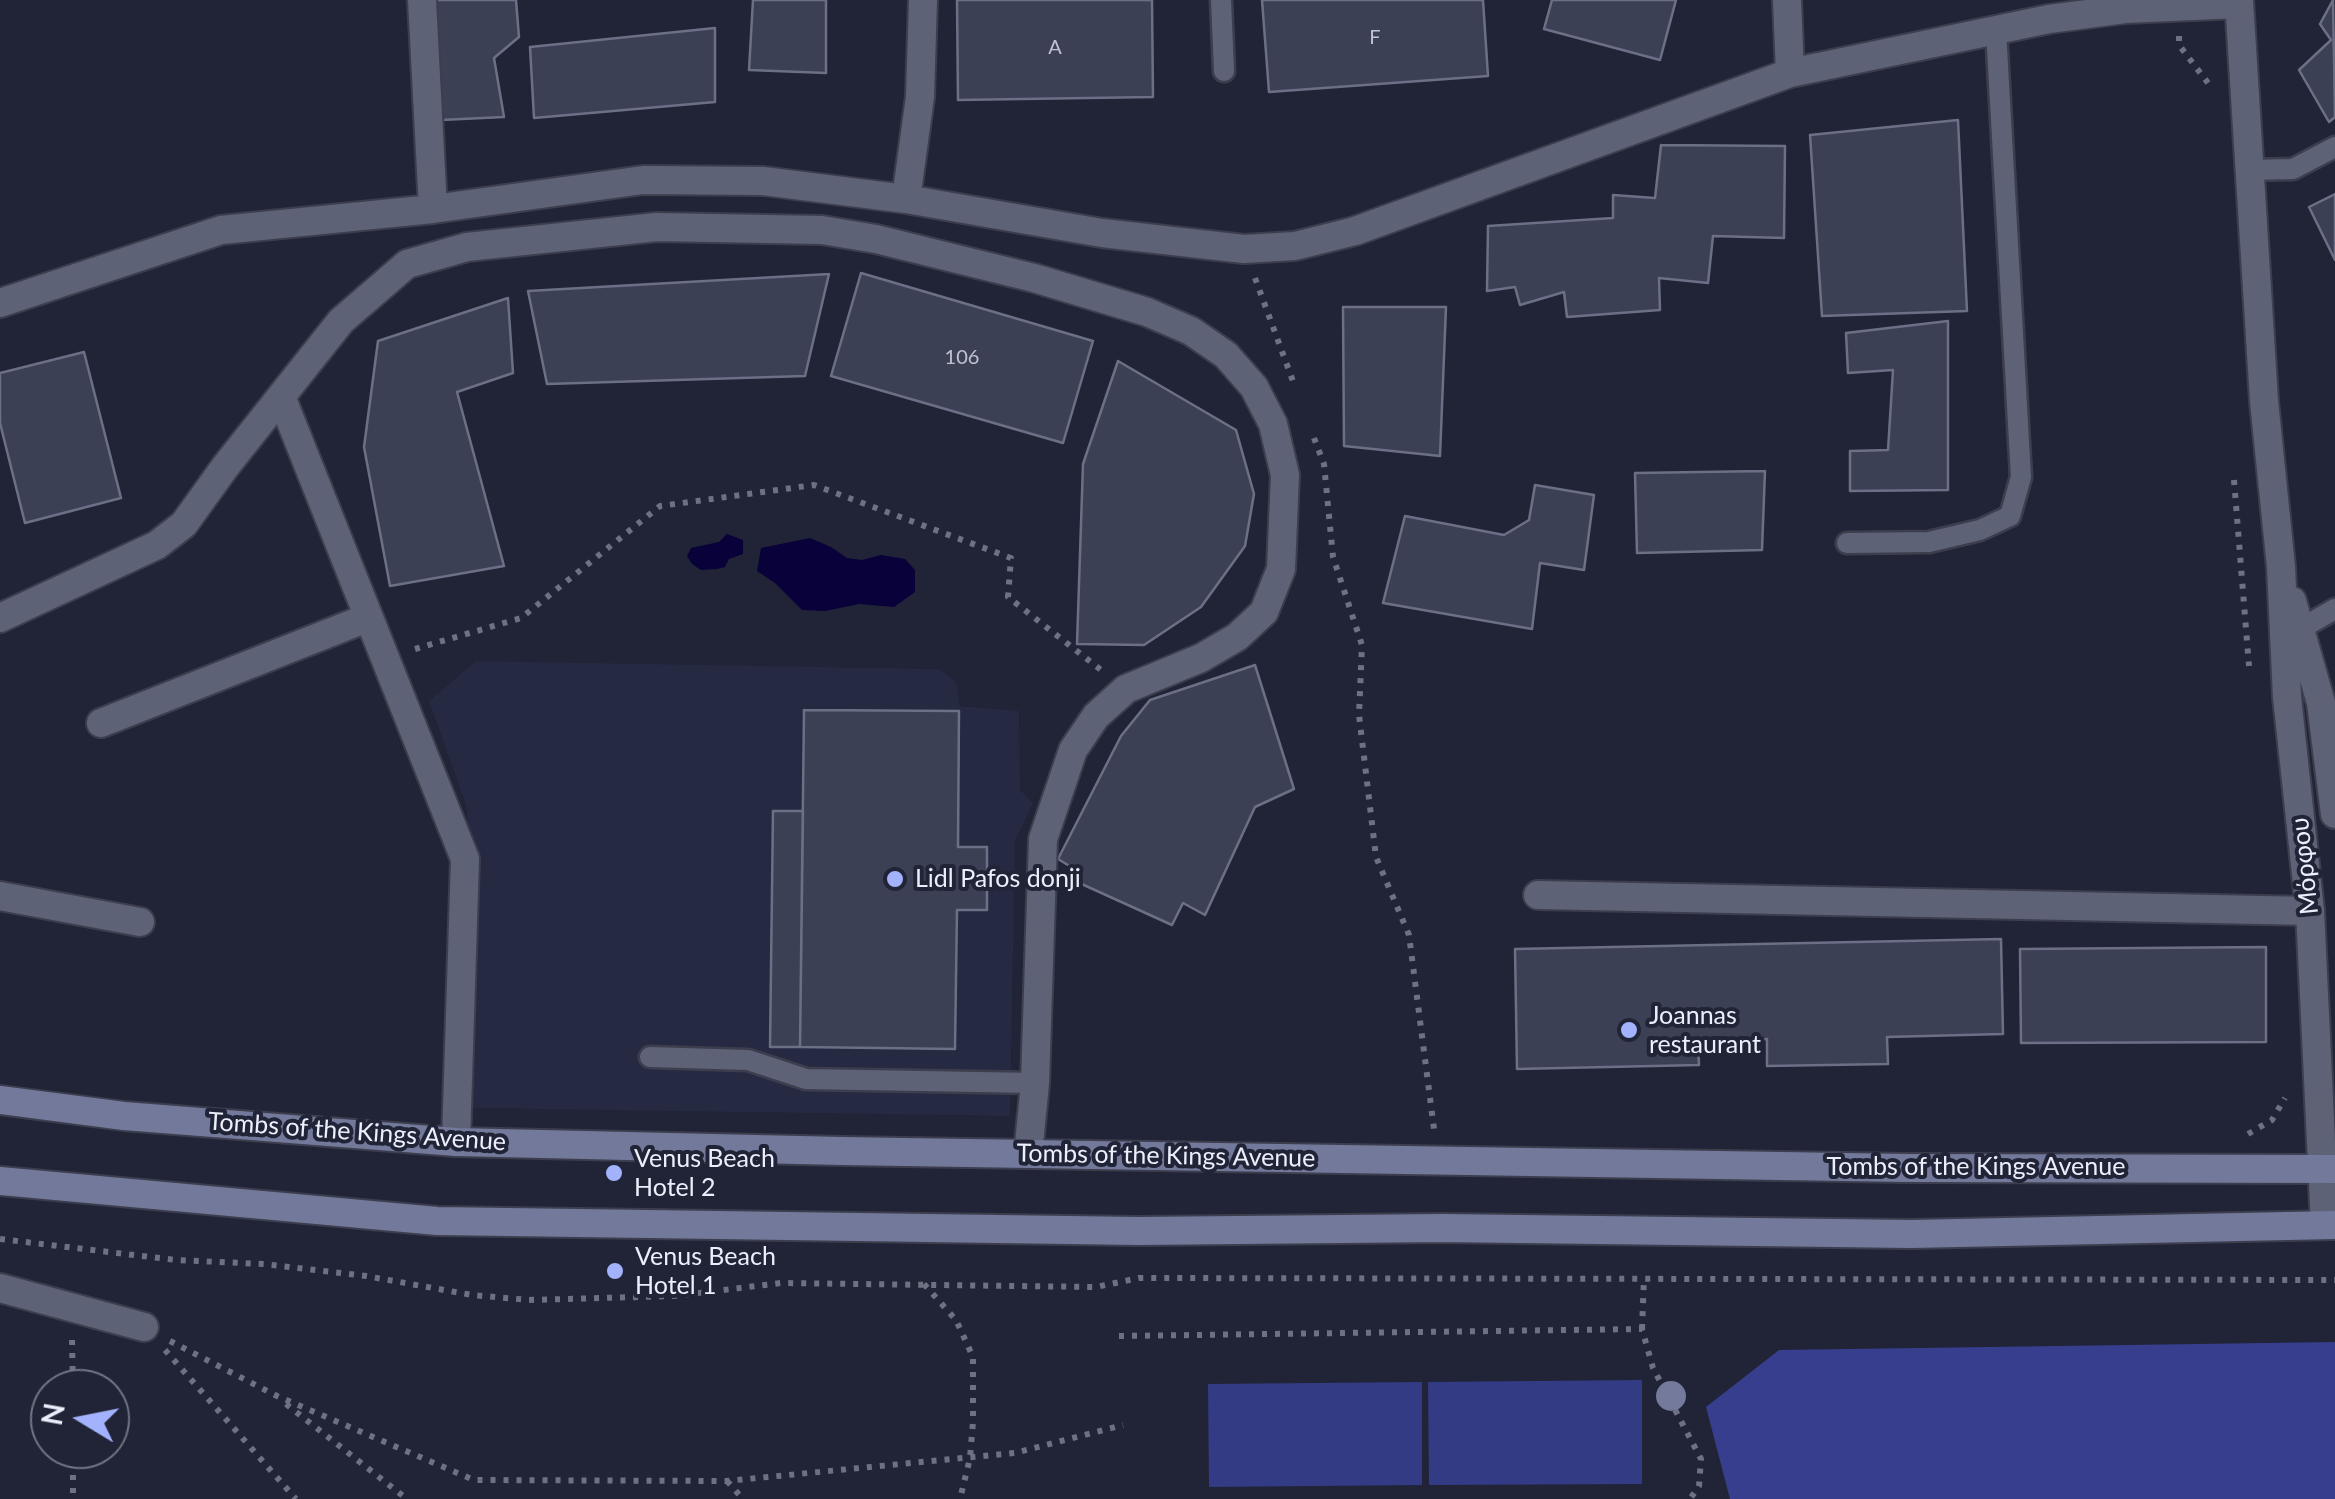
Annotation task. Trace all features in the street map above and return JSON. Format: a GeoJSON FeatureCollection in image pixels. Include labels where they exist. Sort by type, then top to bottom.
{"type":"FeatureCollection","features":[{"type":"Feature","properties":{"kind":"main road","name":"Tombs of the Kings Avenue"},"geometry":{"type":"LineString","coordinates":[[0,1100],[124,1116],[456,1142],[1906,1168],[2329,1169]]}},
{"type":"Feature","properties":{"kind":"main road"},"geometry":{"type":"LineString","coordinates":[[0,1181],[437,1221],[1118,1231],[1442,1228],[1912,1234],[2330,1225]]}},
{"type":"Feature","properties":{"kind":"street"},"geometry":{"type":"LineString","coordinates":[[422,0],[434,209]]}},
{"type":"Feature","properties":{"kind":"street"},"geometry":{"type":"LineString","coordinates":[[906,200],[920,97],[922,0]]}},
{"type":"Feature","properties":{"kind":"street"},"geometry":{"type":"LineString","coordinates":[[1787,0],[1790,73]]}},
{"type":"Feature","properties":{"kind":"street"},"geometry":{"type":"LineString","coordinates":[[0,303],[221,230],[434,209],[642,180],[764,181],[1102,233],[1244,249],[1295,246],[1355,231],[1790,73],[1996,30],[2125,9],[2238,2]]}},
{"type":"Feature","properties":{"kind":"street","name":"Μόρφου"},"geometry":{"type":"LineString","coordinates":[[2238,2],[2264,401],[2280,567],[2287,696],[2310,911],[2330,1225]]}},
{"type":"Feature","properties":{"kind":"street"},"geometry":{"type":"LineString","coordinates":[[0,618],[156,545],[184,524],[341,321],[407,264],[466,247],[657,227],[822,230],[876,239],[1034,278],[1147,312],[1190,331],[1226,354],[1254,387],[1274,424],[1285,475],[1281,569],[1264,612],[1236,638],[1126,690],[1096,716],[1074,750],[1043,839],[1035,1083],[1028,1154]]}},
{"type":"Feature","properties":{"kind":"street"},"geometry":{"type":"LineString","coordinates":[[282,400],[465,860],[456,1142]]}},
{"type":"Feature","properties":{"kind":"street","name":"Μόρφου"},"geometry":{"type":"LineString","coordinates":[[2280,567],[2302,628],[2321,703],[2335,814]]}},
{"type":"Feature","properties":{"kind":"street"},"geometry":{"type":"LineString","coordinates":[[101,724],[368,618]]}},
{"type":"Feature","properties":{"kind":"street"},"geometry":{"type":"LineString","coordinates":[[1538,895],[2310,911]]}},
{"type":"Feature","properties":{"kind":"street"},"geometry":{"type":"LineString","coordinates":[[0,896],[140,922]]}},
{"type":"Feature","properties":{"kind":"street"},"geometry":{"type":"LineString","coordinates":[[0,1288],[144,1327]]}},
{"type":"Feature","properties":{"kind":"lane"},"geometry":{"type":"LineString","coordinates":[[1220,0],[1224,71]]}},
{"type":"Feature","properties":{"kind":"lane"},"geometry":{"type":"LineString","coordinates":[[1847,543],[1929,542],[1980,530],[2010,516],[2021,478],[1996,30]]}},
{"type":"Feature","properties":{"kind":"lane"},"geometry":{"type":"LineString","coordinates":[[2249,170],[2293,168],[2335,147]]}},
{"type":"Feature","properties":{"kind":"lane"},"geometry":{"type":"LineString","coordinates":[[2302,628],[2335,610]]}},
{"type":"Feature","properties":{"kind":"lane"},"geometry":{"type":"LineString","coordinates":[[650,1057],[748,1060],[806,1079],[1035,1083]]}},
{"type":"Feature","properties":{"kind":"path"},"geometry":{"type":"LineString","coordinates":[[1244,249],[1297,392]]}},
{"type":"Feature","properties":{"kind":"path"},"geometry":{"type":"LineString","coordinates":[[1310,428],[1324,464],[1332,557],[1362,644],[1360,715],[1376,857],[1409,934],[1438,1159]]}},
{"type":"Feature","properties":{"kind":"path"},"geometry":{"type":"LineString","coordinates":[[384,658],[522,618],[660,506],[814,485],[1011,558],[1008,597],[1126,690]]}},
{"type":"Feature","properties":{"kind":"path"},"geometry":{"type":"LineString","coordinates":[[0,1239],[176,1260],[264,1264],[529,1300],[674,1296],[782,1283],[1096,1288],[1138,1278],[2335,1280]]}},
{"type":"Feature","properties":{"kind":"path"},"geometry":{"type":"LineString","coordinates":[[1644,1278],[1642,1328],[1653,1368],[1701,1459],[1699,1486],[1690,1499]]}},
{"type":"Feature","properties":{"kind":"path"},"geometry":{"type":"LineString","coordinates":[[924,1284],[956,1320],[972,1357],[970,1458],[960,1499]]}},
{"type":"Feature","properties":{"kind":"path"},"geometry":{"type":"LineString","coordinates":[[72,1308],[72,1369]]}},
{"type":"Feature","properties":{"kind":"path"},"geometry":{"type":"LineString","coordinates":[[144,1327],[277,1396],[474,1480],[726,1480],[1015,1454],[1123,1425]]}},
{"type":"Feature","properties":{"kind":"path"},"geometry":{"type":"LineString","coordinates":[[144,1327],[296,1499]]}},
{"type":"Feature","properties":{"kind":"path"},"geometry":{"type":"LineString","coordinates":[[1119,1336],[1642,1328]]}},
{"type":"Feature","properties":{"kind":"path"},"geometry":{"type":"LineString","coordinates":[[277,1396],[404,1498]]}},
{"type":"Feature","properties":{"kind":"path"},"geometry":{"type":"LineString","coordinates":[[73,1469],[73,1499]]}},
{"type":"Feature","properties":{"kind":"path"},"geometry":{"type":"LineString","coordinates":[[726,1480],[744,1499]]}},
{"type":"Feature","properties":{"kind":"shaded area"},"geometry":{"type":"Polygon","coordinates":[[[727,534],[743,540],[743,554],[717,569],[701,570],[692,564],[687,556],[691,548],[719,542],[727,534]]]}},
{"type":"Feature","properties":{"kind":"shaded area"},"geometry":{"type":"Polygon","coordinates":[[[810,538],[847,558],[862,560],[881,555],[905,559],[915,570],[915,592],[894,607],[859,604],[825,611],[802,610],[757,571],[761,548],[810,538]]]}},
{"type":"Feature","properties":{"kind":"shaded area"},"geometry":{"type":"Polygon","coordinates":[[[476,661],[938,669],[956,682],[960,706],[1019,711],[1020,790],[1033,803],[1015,841],[1010,1116],[472,1108],[476,904],[466,805],[429,701],[476,661]]]}},
{"type":"Feature","properties":{"kind":"shaded area"},"geometry":{"type":"Polygon","coordinates":[[[2335,1342],[2335,1499],[1730,1499],[1706,1407],[1779,1350],[2335,1342]]]}},
{"type":"Feature","properties":{"kind":"shaded area"},"geometry":{"type":"Polygon","coordinates":[[[1642,1380],[1642,1484],[1429,1485],[1428,1382],[1642,1380]]]}},
{"type":"Feature","properties":{"kind":"shaded area"},"geometry":{"type":"Polygon","coordinates":[[[1422,1382],[1422,1485],[1209,1487],[1208,1384],[1422,1382]]]}},
{"type":"Feature","properties":{"kind":"building"},"geometry":{"type":"Polygon","coordinates":[[[435,0],[516,0],[519,37],[494,58],[504,117],[441,120],[435,0]]]}},
{"type":"Feature","properties":{"kind":"building"},"geometry":{"type":"Polygon","coordinates":[[[753,0],[826,0],[826,73],[749,70],[753,0]]]}},
{"type":"Feature","properties":{"kind":"building"},"geometry":{"type":"Polygon","coordinates":[[[957,0],[1152,0],[1153,97],[958,100],[957,0]]]}},
{"type":"Feature","properties":{"kind":"building"},"geometry":{"type":"Polygon","coordinates":[[[1262,0],[1483,0],[1488,76],[1269,92],[1262,0]]]}},
{"type":"Feature","properties":{"kind":"building"},"geometry":{"type":"Polygon","coordinates":[[[1552,0],[1676,0],[1660,60],[1544,29],[1552,0]]]}},
{"type":"Feature","properties":{"kind":"building"},"geometry":{"type":"Polygon","coordinates":[[[2333,0],[2335,117],[2329,122],[2299,70],[2331,40],[2320,24],[2333,0]]]}},
{"type":"Feature","properties":{"kind":"building"},"geometry":{"type":"Polygon","coordinates":[[[715,28],[715,102],[534,118],[530,47],[715,28]]]}},
{"type":"Feature","properties":{"kind":"building"},"geometry":{"type":"Polygon","coordinates":[[[1958,120],[1967,311],[1822,316],[1810,135],[1958,120]]]}},
{"type":"Feature","properties":{"kind":"building"},"geometry":{"type":"Polygon","coordinates":[[[1661,145],[1785,146],[1784,238],[1713,236],[1708,283],[1659,278],[1660,310],[1567,317],[1564,292],[1520,305],[1515,287],[1487,291],[1488,226],[1613,218],[1613,195],[1655,198],[1661,145]]]}},
{"type":"Feature","properties":{"kind":"building"},"geometry":{"type":"Polygon","coordinates":[[[2335,194],[2335,260],[2309,207],[2335,194]]]}},
{"type":"Feature","properties":{"kind":"building"},"geometry":{"type":"Polygon","coordinates":[[[861,273],[1093,341],[1063,443],[831,376],[861,273]]]}},
{"type":"Feature","properties":{"kind":"building"},"geometry":{"type":"Polygon","coordinates":[[[829,274],[805,376],[547,384],[528,291],[829,274]]]}},
{"type":"Feature","properties":{"kind":"building"},"geometry":{"type":"Polygon","coordinates":[[[508,298],[513,373],[457,392],[504,566],[390,586],[364,447],[378,341],[508,298]]]}},
{"type":"Feature","properties":{"kind":"building"},"geometry":{"type":"Polygon","coordinates":[[[1343,307],[1446,307],[1440,456],[1344,446],[1343,307]]]}},
{"type":"Feature","properties":{"kind":"building"},"geometry":{"type":"Polygon","coordinates":[[[1948,321],[1948,490],[1850,491],[1850,451],[1888,450],[1893,370],[1848,373],[1846,333],[1948,321]]]}},
{"type":"Feature","properties":{"kind":"building"},"geometry":{"type":"Polygon","coordinates":[[[84,352],[121,498],[25,523],[0,423],[0,373],[84,352]]]}},
{"type":"Feature","properties":{"kind":"building"},"geometry":{"type":"Polygon","coordinates":[[[1118,361],[1236,430],[1254,494],[1245,546],[1201,607],[1144,645],[1077,644],[1083,464],[1118,361]]]}},
{"type":"Feature","properties":{"kind":"building"},"geometry":{"type":"Polygon","coordinates":[[[1765,471],[1762,550],[1637,553],[1635,473],[1765,471]]]}},
{"type":"Feature","properties":{"kind":"building"},"geometry":{"type":"Polygon","coordinates":[[[1535,485],[1594,495],[1584,570],[1540,563],[1532,629],[1383,603],[1405,516],[1504,535],[1529,520],[1535,485]]]}},
{"type":"Feature","properties":{"kind":"building"},"geometry":{"type":"Polygon","coordinates":[[[1255,665],[1294,789],[1255,807],[1205,915],[1183,903],[1172,925],[1075,881],[1081,873],[1058,859],[1121,736],[1150,700],[1255,665]]]}},
{"type":"Feature","properties":{"kind":"building","name":"Lidl Pafos donji"},"geometry":{"type":"Polygon","coordinates":[[[804,710],[959,711],[958,847],[987,847],[987,910],[957,910],[955,1049],[800,1047],[804,710]]]}},
{"type":"Feature","properties":{"kind":"building"},"geometry":{"type":"Polygon","coordinates":[[[773,811],[803,811],[800,1047],[770,1047],[773,811]]]}},
{"type":"Feature","properties":{"kind":"building"},"geometry":{"type":"Polygon","coordinates":[[[2001,939],[2003,1034],[1887,1037],[1888,1064],[1767,1066],[1767,1039],[1698,1041],[1699,1065],[1517,1069],[1515,949],[2001,939]]]}},
{"type":"Feature","properties":{"kind":"building"},"geometry":{"type":"Polygon","coordinates":[[[2266,947],[2266,1042],[2021,1043],[2020,949],[2266,947]]]}},
{"type":"Feature","properties":{"kind":"place","name":"Lidl Pafos donji"},"geometry":{"type":"Point","coordinates":[895,879]}},
{"type":"Feature","properties":{"kind":"place","name":"Joannas restaurant"},"geometry":{"type":"Point","coordinates":[1629,1030]}},
{"type":"Feature","properties":{"kind":"place","name":"Venus Beach Hotel 2"},"geometry":{"type":"Point","coordinates":[614,1173]}},
{"type":"Feature","properties":{"kind":"place","name":"Venus Beach Hotel 1"},"geometry":{"type":"Point","coordinates":[615,1271]}}]}
